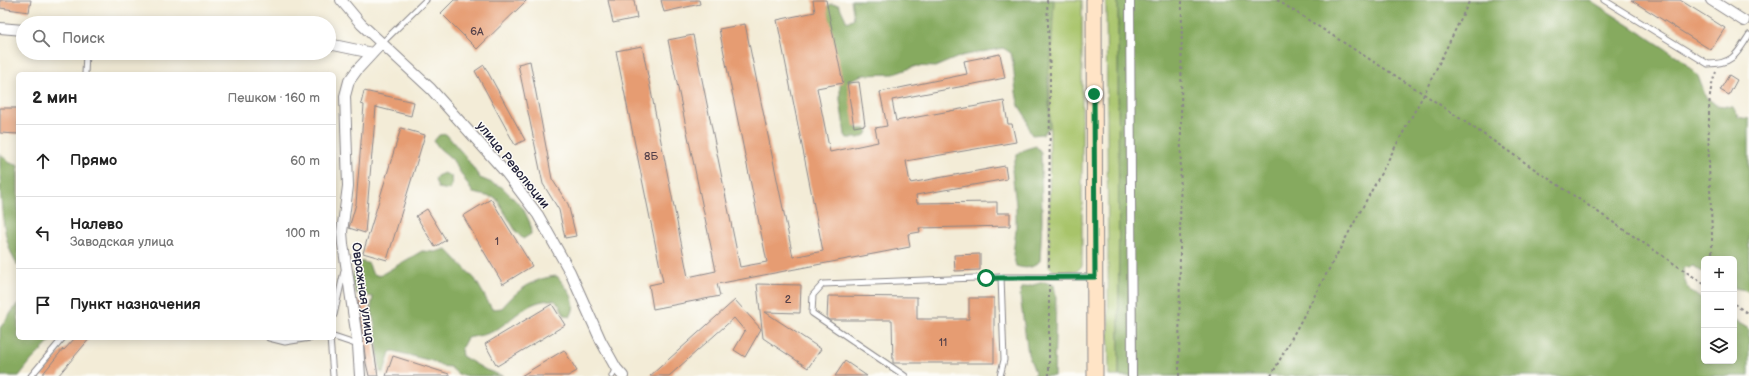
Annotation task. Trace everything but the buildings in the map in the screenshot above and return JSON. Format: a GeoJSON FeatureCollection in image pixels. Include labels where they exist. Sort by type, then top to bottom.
{"type":"FeatureCollection","features":[{"type":"Feature","properties":{"kind":"main road"},"geometry":{"type":"LineString","coordinates":[[1094,0],[1095,376]]}},
{"type":"Feature","properties":{"kind":"street","name":"улица Революции"},"geometry":{"type":"LineString","coordinates":[[341,0],[360,24],[432,89],[507,174],[538,216],[570,272],[602,341],[614,372],[623,376]]}},
{"type":"Feature","properties":{"kind":"street"},"geometry":{"type":"LineString","coordinates":[[1130,0],[1132,376]]}},
{"type":"Feature","properties":{"kind":"street"},"geometry":{"type":"LineString","coordinates":[[1711,0],[1747,22]]}},
{"type":"Feature","properties":{"kind":"street"},"geometry":{"type":"LineString","coordinates":[[0,28],[16,29]]}},
{"type":"Feature","properties":{"kind":"street","name":"Овражная улица"},"geometry":{"type":"LineString","coordinates":[[360,376],[358,345],[342,232],[348,186],[345,96],[349,81],[382,43]]}},
{"type":"Feature","properties":{"kind":"street"},"geometry":{"type":"LineString","coordinates":[[336,45],[372,53]]}},
{"type":"Feature","properties":{"kind":"lane"},"geometry":{"type":"LineString","coordinates":[[382,43],[426,0]]}},
{"type":"Feature","properties":{"kind":"lane"},"geometry":{"type":"LineString","coordinates":[[1604,0],[1708,64],[1716,64],[1731,60],[1736,56],[1749,35]]}},
{"type":"Feature","properties":{"kind":"lane"},"geometry":{"type":"LineString","coordinates":[[85,72],[86,60]]}},
{"type":"Feature","properties":{"kind":"lane"},"geometry":{"type":"LineString","coordinates":[[336,307],[346,267]]}},
{"type":"Feature","properties":{"kind":"lane"},"geometry":{"type":"LineString","coordinates":[[904,376],[812,313],[813,295],[823,284],[1001,277],[1095,277]]}},
{"type":"Feature","properties":{"kind":"lane"},"geometry":{"type":"LineString","coordinates":[[1000,376],[1004,360],[1001,277]]}},
{"type":"Feature","properties":{"kind":"lane"},"geometry":{"type":"LineString","coordinates":[[336,338],[358,345]]}},
{"type":"Feature","properties":{"kind":"lane"},"geometry":{"type":"LineString","coordinates":[[31,376],[61,340]]}},
{"type":"Feature","properties":{"kind":"lane"},"geometry":{"type":"LineString","coordinates":[[277,340],[285,342],[298,340]]}},
{"type":"Feature","properties":{"kind":"lane"},"geometry":{"type":"LineString","coordinates":[[330,340],[333,376]]}},
{"type":"Feature","properties":{"kind":"path"},"geometry":{"type":"LineString","coordinates":[[1047,0],[1050,74],[1049,376]]}},
{"type":"Feature","properties":{"kind":"path"},"geometry":{"type":"LineString","coordinates":[[1179,376],[1182,0]]}},
{"type":"Feature","properties":{"kind":"path"},"geometry":{"type":"LineString","coordinates":[[1277,0],[1424,94],[1701,282]]}},
{"type":"Feature","properties":{"kind":"path"},"geometry":{"type":"LineString","coordinates":[[1270,376],[1424,94],[1470,0]]}},
{"type":"Feature","properties":{"kind":"path"},"geometry":{"type":"LineString","coordinates":[[1712,256],[1708,131],[1711,85],[1717,69]]}},
{"type":"Feature","properties":{"kind":"path"},"geometry":{"type":"LineString","coordinates":[[1737,306],[1749,314]]}},
{"type":"Feature","properties":{"kind":"green space"},"geometry":{"type":"Polygon","coordinates":[[[851,0],[1054,0],[1051,56],[1048,74],[1050,126],[1043,134],[1032,135],[1026,117],[1017,100],[1011,53],[1003,48],[961,56],[935,67],[916,66],[894,74],[863,75],[850,80],[857,129],[866,129],[868,131],[867,134],[859,138],[847,138],[845,135],[840,100],[840,79],[824,9],[831,4],[839,5],[847,22],[854,18],[851,0]]]}},
{"type":"Feature","properties":{"kind":"green space"},"geometry":{"type":"Polygon","coordinates":[[[1023,0],[1082,0],[1082,266],[1077,271],[1054,271],[1049,266],[1050,74],[1032,76],[1023,0]]]}},
{"type":"Feature","properties":{"kind":"green space"},"geometry":{"type":"Polygon","coordinates":[[[1106,0],[1118,0],[1119,376],[1109,376],[1106,0]]]}},
{"type":"Feature","properties":{"kind":"green space"},"geometry":{"type":"Polygon","coordinates":[[[1118,0],[1590,0],[1680,58],[1698,76],[1706,97],[1716,105],[1733,107],[1738,117],[1749,119],[1749,292],[1737,289],[1737,256],[1701,256],[1701,272],[1694,266],[1683,268],[1686,285],[1701,299],[1701,364],[1737,364],[1737,322],[1749,329],[1749,376],[1119,376],[1118,0]]]}},
{"type":"Feature","properties":{"kind":"green space"},"geometry":{"type":"Polygon","coordinates":[[[446,134],[465,156],[480,178],[502,187],[523,208],[530,223],[531,234],[523,239],[517,233],[496,198],[473,193],[452,159],[439,148],[434,141],[439,135],[446,134]]]}},
{"type":"Feature","properties":{"kind":"green space"},"geometry":{"type":"Polygon","coordinates":[[[1036,146],[1041,152],[1042,221],[1040,261],[1032,267],[1023,268],[1016,266],[1013,254],[1016,230],[1016,205],[1012,170],[1017,154],[1036,146]]]}},
{"type":"Feature","properties":{"kind":"green space"},"geometry":{"type":"Polygon","coordinates":[[[0,154],[10,163],[16,164],[16,262],[12,255],[4,228],[0,182],[0,154]]]}},
{"type":"Feature","properties":{"kind":"green space"},"geometry":{"type":"Polygon","coordinates":[[[444,173],[451,176],[452,183],[450,190],[438,188],[435,180],[437,176],[444,173]]]}},
{"type":"Feature","properties":{"kind":"green space"},"geometry":{"type":"Polygon","coordinates":[[[446,249],[475,279],[492,309],[502,308],[520,290],[533,282],[557,276],[568,290],[573,300],[574,306],[570,317],[564,315],[560,306],[554,300],[544,301],[529,306],[494,331],[467,338],[461,349],[462,356],[486,370],[503,376],[468,376],[458,374],[450,367],[441,366],[432,361],[393,351],[390,352],[384,372],[380,372],[375,326],[371,308],[373,297],[357,294],[352,280],[353,273],[362,261],[369,264],[372,273],[379,276],[422,251],[435,252],[446,249]]]}},
{"type":"Feature","properties":{"kind":"green space"},"geometry":{"type":"Polygon","coordinates":[[[1044,282],[1054,285],[1056,297],[1054,376],[1034,376],[1035,372],[1028,354],[1020,296],[1022,288],[1044,282]]]}},
{"type":"Feature","properties":{"kind":"green space"},"geometry":{"type":"Polygon","coordinates":[[[16,306],[16,340],[52,340],[31,361],[19,376],[0,376],[0,328],[16,306]]]}},
{"type":"Feature","properties":{"kind":"route"},"geometry":{"type":"LineString","coordinates":[[986,278],[1049,276],[1095,277],[1094,94]]}}]}
